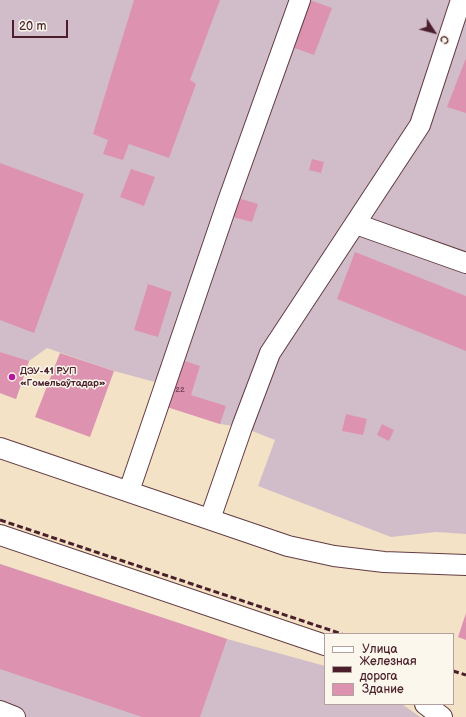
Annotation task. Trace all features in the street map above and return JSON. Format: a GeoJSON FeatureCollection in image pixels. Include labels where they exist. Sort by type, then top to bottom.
{"type":"FeatureCollection","features":[{"type":"Feature","properties":{"kind":"street"},"geometry":{"type":"LineString","coordinates":[[129,491],[226,208],[300,0]]}},
{"type":"Feature","properties":{"kind":"street"},"geometry":{"type":"LineString","coordinates":[[210,519],[242,427],[270,354],[420,125],[460,0]]}},
{"type":"Feature","properties":{"kind":"street"},"geometry":{"type":"LineString","coordinates":[[356,224],[466,263]]}},
{"type":"Feature","properties":{"kind":"street"},"geometry":{"type":"LineString","coordinates":[[0,448],[288,546],[334,556],[384,562],[466,565]]}},
{"type":"Feature","properties":{"kind":"street"},"geometry":{"type":"LineString","coordinates":[[0,535],[324,645]]}},
{"type":"Feature","properties":{"kind":"street"},"geometry":{"type":"LineString","coordinates":[[426,705],[442,717]]}},
{"type":"Feature","properties":{"kind":"street"},"geometry":{"type":"LineString","coordinates":[[0,711],[15,717]]}},
{"type":"Feature","properties":{"kind":"shaded area"},"geometry":{"type":"Polygon","coordinates":[[[0,0],[466,0],[466,534],[436,532],[391,537],[258,486],[275,440],[242,427],[220,424],[164,406],[166,385],[114,371],[47,348],[29,361],[16,399],[0,393],[0,0]]]}},
{"type":"Feature","properties":{"kind":"shaded area"},"geometry":{"type":"Polygon","coordinates":[[[0,564],[227,639],[324,666],[324,705],[403,705],[420,717],[0,717],[0,564]]]}},
{"type":"Feature","properties":{"kind":"building"},"geometry":{"type":"Polygon","coordinates":[[[134,0],[220,0],[190,80],[196,84],[169,158],[129,144],[123,160],[103,154],[108,140],[93,134],[134,0]]]}},
{"type":"Feature","properties":{"kind":"building"},"geometry":{"type":"Polygon","coordinates":[[[306,0],[332,8],[314,55],[289,46],[306,0]]]}},
{"type":"Feature","properties":{"kind":"building"},"geometry":{"type":"Polygon","coordinates":[[[466,58],[466,113],[447,107],[466,58]]]}},
{"type":"Feature","properties":{"kind":"building"},"geometry":{"type":"Polygon","coordinates":[[[312,159],[324,162],[321,173],[309,170],[312,159]]]}},
{"type":"Feature","properties":{"kind":"building"},"geometry":{"type":"Polygon","coordinates":[[[0,163],[84,194],[34,333],[0,320],[0,163]]]}},
{"type":"Feature","properties":{"kind":"building"},"geometry":{"type":"Polygon","coordinates":[[[131,169],[155,177],[144,206],[120,197],[131,169]]]}},
{"type":"Feature","properties":{"kind":"building"},"geometry":{"type":"Polygon","coordinates":[[[238,198],[258,204],[252,222],[233,217],[238,198]]]}},
{"type":"Feature","properties":{"kind":"building"},"geometry":{"type":"Polygon","coordinates":[[[355,252],[466,296],[466,351],[337,299],[355,252]]]}},
{"type":"Feature","properties":{"kind":"building"},"geometry":{"type":"Polygon","coordinates":[[[148,284],[172,292],[158,337],[134,330],[148,284]]]}},
{"type":"Feature","properties":{"kind":"building","name":"ДЭУ-41 РУП «Гомельаўтадар»"},"geometry":{"type":"Polygon","coordinates":[[[0,352],[29,361],[16,399],[0,393],[0,352]]]}},
{"type":"Feature","properties":{"kind":"building"},"geometry":{"type":"Polygon","coordinates":[[[60,353],[114,371],[90,437],[35,417],[60,353]]]}},
{"type":"Feature","properties":{"kind":"building"},"geometry":{"type":"Polygon","coordinates":[[[179,359],[200,366],[191,395],[226,406],[220,424],[164,406],[179,359]]]}},
{"type":"Feature","properties":{"kind":"building"},"geometry":{"type":"Polygon","coordinates":[[[346,414],[367,419],[363,435],[342,431],[346,414]]]}},
{"type":"Feature","properties":{"kind":"building"},"geometry":{"type":"Polygon","coordinates":[[[382,424],[394,430],[389,441],[377,435],[382,424]]]}},
{"type":"Feature","properties":{"kind":"building"},"geometry":{"type":"Polygon","coordinates":[[[0,564],[227,639],[200,717],[142,717],[0,669],[0,564]]]}},
{"type":"Feature","properties":{"kind":"building"},"geometry":{"type":"Polygon","coordinates":[[[466,613],[466,640],[458,637],[466,613]]]}},
{"type":"Feature","properties":{"kind":"railway"},"geometry":{"type":"LineString","coordinates":[[0,520],[339,633]]}},
{"type":"Feature","properties":{"kind":"railway"},"geometry":{"type":"LineString","coordinates":[[454,671],[466,675]]}},
{"type":"Feature","properties":{"kind":"place","name":"ДЭУ-41 РУП «Гомельаўтадар»"},"geometry":{"type":"Point","coordinates":[12,377]}}]}
